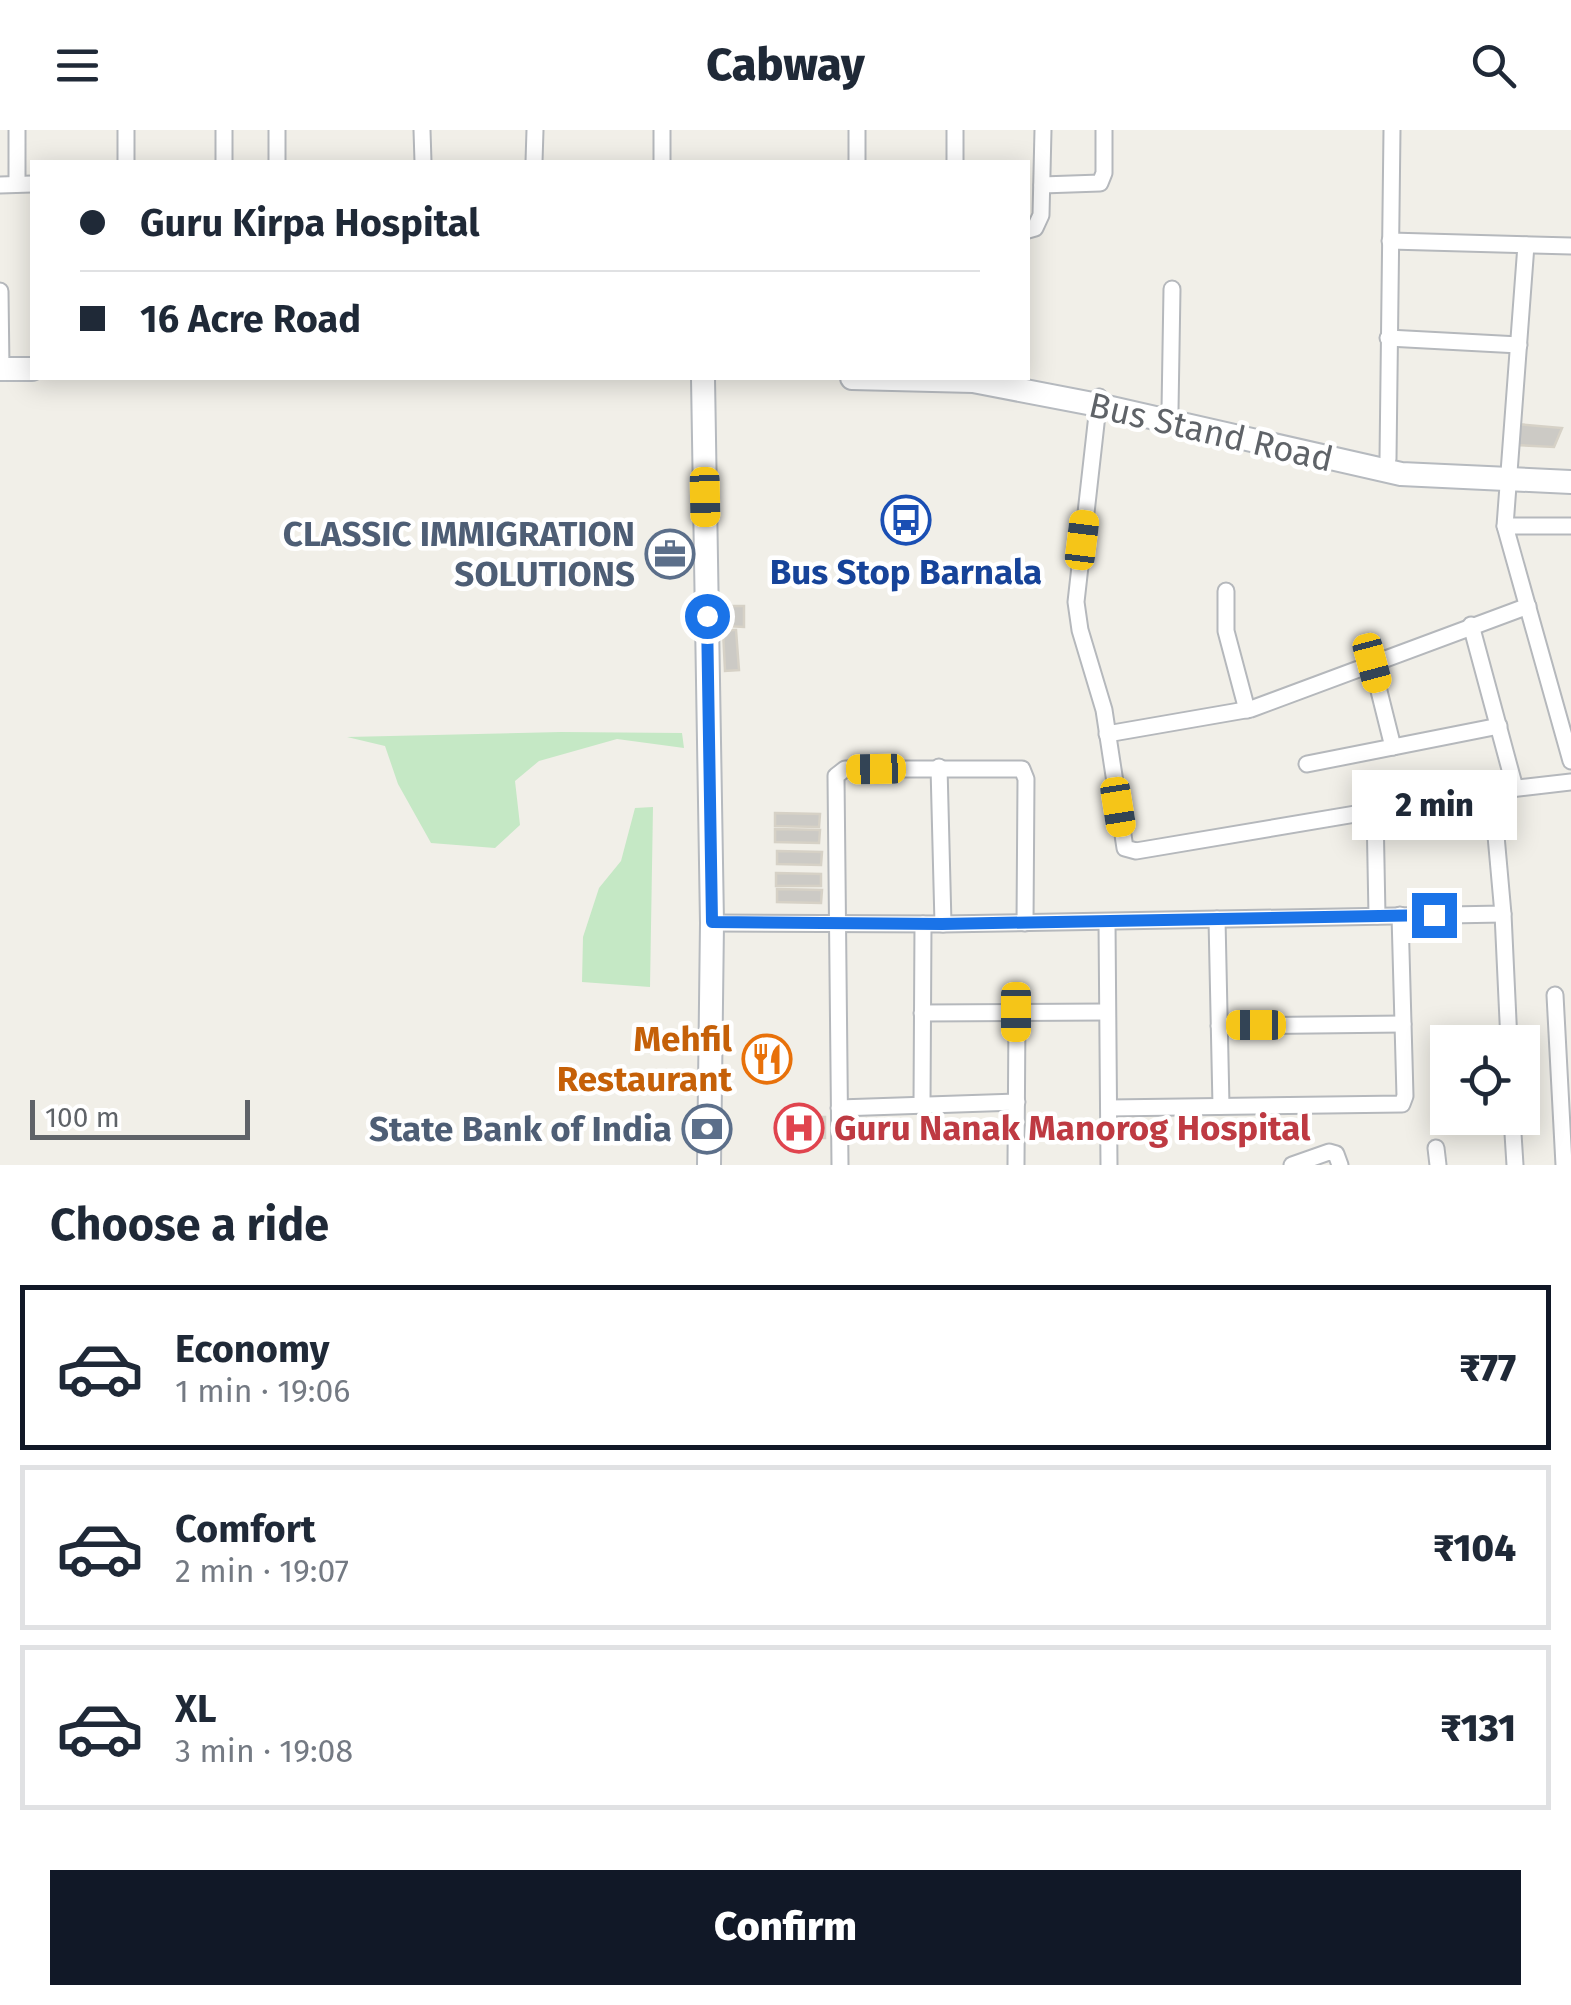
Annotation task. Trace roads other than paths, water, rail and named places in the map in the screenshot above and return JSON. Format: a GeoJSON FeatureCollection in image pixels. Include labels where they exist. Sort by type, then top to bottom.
{"type":"FeatureCollection","features":[{"type":"Feature","properties":{"kind":"street"},"geometry":{"type":"LineString","coordinates":[[0,185],[25,184],[17,130]]}},
{"type":"Feature","properties":{"kind":"street"},"geometry":{"type":"LineString","coordinates":[[126,130],[126,160]]}},
{"type":"Feature","properties":{"kind":"street"},"geometry":{"type":"LineString","coordinates":[[224,130],[224,160]]}},
{"type":"Feature","properties":{"kind":"street"},"geometry":{"type":"LineString","coordinates":[[277,130],[277,160]]}},
{"type":"Feature","properties":{"kind":"street"},"geometry":{"type":"LineString","coordinates":[[422,130],[422,160]]}},
{"type":"Feature","properties":{"kind":"street"},"geometry":{"type":"LineString","coordinates":[[534,160],[535,130]]}},
{"type":"Feature","properties":{"kind":"street"},"geometry":{"type":"LineString","coordinates":[[662,130],[662,160]]}},
{"type":"Feature","properties":{"kind":"street"},"geometry":{"type":"LineString","coordinates":[[857,160],[858,130]]}},
{"type":"Feature","properties":{"kind":"street"},"geometry":{"type":"LineString","coordinates":[[955,130],[955,160]]}},
{"type":"Feature","properties":{"kind":"street"},"geometry":{"type":"LineString","coordinates":[[1030,229],[1042,216],[1043,130]]}},
{"type":"Feature","properties":{"kind":"street"},"geometry":{"type":"LineString","coordinates":[[1042,185],[1100,183],[1104,173],[1104,130]]}},
{"type":"Feature","properties":{"kind":"street"},"geometry":{"type":"LineString","coordinates":[[1388,459],[1392,130]]}},
{"type":"Feature","properties":{"kind":"street"},"geometry":{"type":"LineString","coordinates":[[1390,240],[1571,246],[1571,237]]}},
{"type":"Feature","properties":{"kind":"street"},"geometry":{"type":"LineString","coordinates":[[1526,245],[1505,526],[1571,761]]}},
{"type":"Feature","properties":{"kind":"street"},"geometry":{"type":"LineString","coordinates":[[1170,410],[1172,289]]}},
{"type":"Feature","properties":{"kind":"street"},"geometry":{"type":"LineString","coordinates":[[0,291],[0,369],[30,369]]}},
{"type":"Feature","properties":{"kind":"street"},"geometry":{"type":"LineString","coordinates":[[1388,338],[1519,345]]}},
{"type":"Feature","properties":{"kind":"street"},"geometry":{"type":"LineString","coordinates":[[703,380],[712,922],[709,1165]]}},
{"type":"Feature","properties":{"kind":"street","name":"Bus Stand Road"},"geometry":{"type":"LineString","coordinates":[[960,380],[1170,410],[1388,459],[1571,482]]}},
{"type":"Feature","properties":{"kind":"street","name":"Bus Stand Road"},"geometry":{"type":"LineString","coordinates":[[1025,380],[1374,470],[1508,473],[1571,468]]}},
{"type":"Feature","properties":{"kind":"street"},"geometry":{"type":"LineString","coordinates":[[1099,400],[1076,602],[1080,630],[1104,710],[1123,843],[1130,851],[1571,782]]}},
{"type":"Feature","properties":{"kind":"street"},"geometry":{"type":"LineString","coordinates":[[1505,526],[1571,526]]}},
{"type":"Feature","properties":{"kind":"street"},"geometry":{"type":"LineString","coordinates":[[1226,591],[1226,631],[1248,710]]}},
{"type":"Feature","properties":{"kind":"street"},"geometry":{"type":"LineString","coordinates":[[1106,734],[1248,710],[1528,606]]}},
{"type":"Feature","properties":{"kind":"street"},"geometry":{"type":"LineString","coordinates":[[1471,625],[1515,788]]}},
{"type":"Feature","properties":{"kind":"street"},"geometry":{"type":"LineString","coordinates":[[1372,663],[1393,747]]}},
{"type":"Feature","properties":{"kind":"street"},"geometry":{"type":"LineString","coordinates":[[1308,764],[1499,726]]}},
{"type":"Feature","properties":{"kind":"street"},"geometry":{"type":"LineString","coordinates":[[939,767],[942,924]]}},
{"type":"Feature","properties":{"kind":"street"},"geometry":{"type":"LineString","coordinates":[[840,1165],[836,776],[846,770],[939,767],[1016,768],[1025,774],[1025,923]]}},
{"type":"Feature","properties":{"kind":"street"},"geometry":{"type":"LineString","coordinates":[[1492,792],[1508,1025]]}},
{"type":"Feature","properties":{"kind":"street"},"geometry":{"type":"LineString","coordinates":[[1375,810],[1378,916]]}},
{"type":"Feature","properties":{"kind":"street"},"geometry":{"type":"LineString","coordinates":[[712,922],[942,924],[1503,914]]}},
{"type":"Feature","properties":{"kind":"street"},"geometry":{"type":"LineString","coordinates":[[1109,1108],[1397,1106],[1405,1096],[1400,915]]}},
{"type":"Feature","properties":{"kind":"street"},"geometry":{"type":"LineString","coordinates":[[1216,919],[1221,1106]]}},
{"type":"Feature","properties":{"kind":"street"},"geometry":{"type":"LineString","coordinates":[[1106,922],[1109,1165]]}},
{"type":"Feature","properties":{"kind":"street"},"geometry":{"type":"LineString","coordinates":[[922,1105],[923,924]]}},
{"type":"Feature","properties":{"kind":"street"},"geometry":{"type":"LineString","coordinates":[[1555,994],[1564,1165]]}},
{"type":"Feature","properties":{"kind":"street"},"geometry":{"type":"LineString","coordinates":[[922,1012],[1108,1012]]}},
{"type":"Feature","properties":{"kind":"street"},"geometry":{"type":"LineString","coordinates":[[1016,1012],[1016,1165]]}},
{"type":"Feature","properties":{"kind":"street"},"geometry":{"type":"LineString","coordinates":[[1219,1026],[1403,1024]]}},
{"type":"Feature","properties":{"kind":"street"},"geometry":{"type":"LineString","coordinates":[[839,1108],[1016,1102]]}},
{"type":"Feature","properties":{"kind":"street"},"geometry":{"type":"LineString","coordinates":[[1513,1135],[1514,1165]]}},
{"type":"Feature","properties":{"kind":"street"},"geometry":{"type":"LineString","coordinates":[[1292,1165],[1329,1152],[1336,1154],[1340,1165]]}},
{"type":"Feature","properties":{"kind":"place","name":"Bus Stop Barnala"},"geometry":{"type":"Point","coordinates":[906,520]}},
{"type":"Feature","properties":{"kind":"place","name":"CLASSIC IMMIGRATION SOLUTIONS"},"geometry":{"type":"Point","coordinates":[670,554]}},
{"type":"Feature","properties":{"kind":"place","name":"Mehfil Restaurant"},"geometry":{"type":"Point","coordinates":[767,1059]}},
{"type":"Feature","properties":{"kind":"place","name":"Guru Nanak Manorog Hospital"},"geometry":{"type":"Point","coordinates":[799,1128]}},
{"type":"Feature","properties":{"kind":"place","name":"State Bank of India"},"geometry":{"type":"Point","coordinates":[707,1129]}}]}
